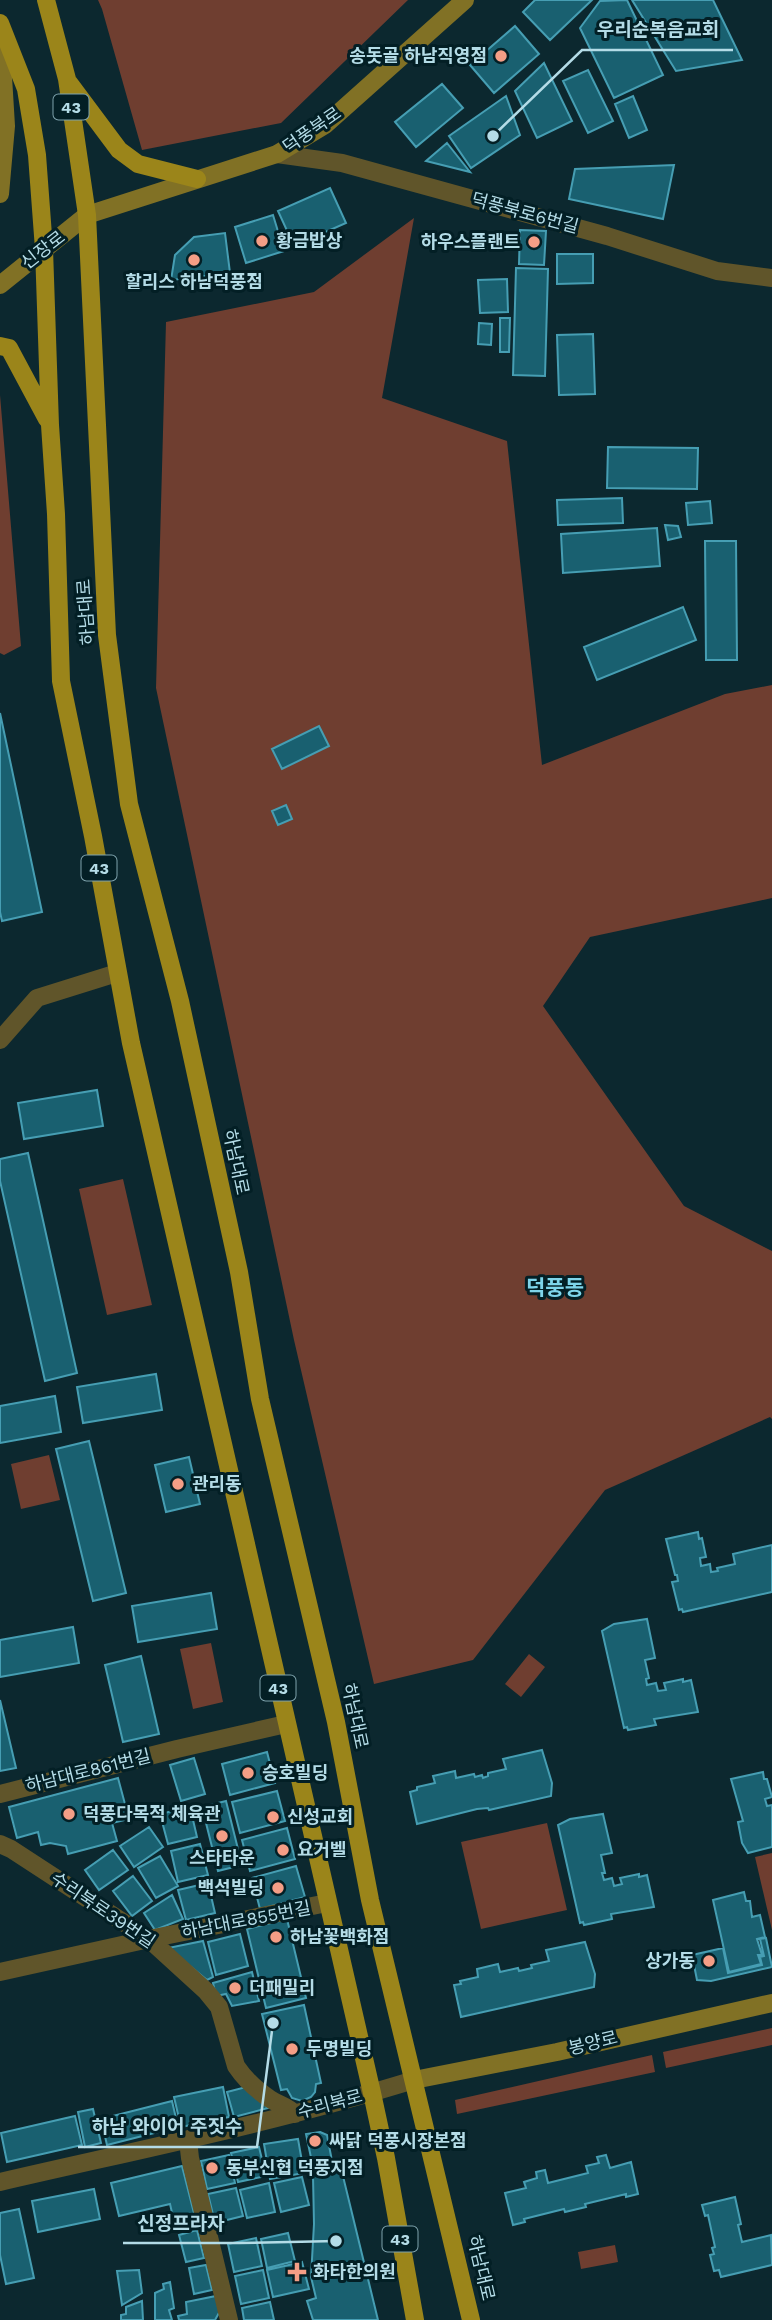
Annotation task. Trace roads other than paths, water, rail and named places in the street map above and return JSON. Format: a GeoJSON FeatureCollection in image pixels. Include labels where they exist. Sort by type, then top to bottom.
{"type":"FeatureCollection","features":[{"type":"Feature","properties":{"kind":"main road","name":"하남대로"},"geometry":{"type":"LineString","coordinates":[[46,0],[66,79],[87,215],[107,635],[129,804],[180,1000],[239,1272],[260,1399],[336,1722],[370,1900],[471,2320]]}},
{"type":"Feature","properties":{"kind":"main road","name":"하남대로"},"geometry":{"type":"LineString","coordinates":[[0,23],[26,89],[37,155],[44,249],[61,681],[131,1043],[372,2093],[415,2320]]}},
{"type":"Feature","properties":{"kind":"main road"},"geometry":{"type":"LineString","coordinates":[[66,79],[119,150],[138,164],[197,179]]}},
{"type":"Feature","properties":{"kind":"main road"},"geometry":{"type":"LineString","coordinates":[[0,346],[9,348],[50,425]]}},
{"type":"Feature","properties":{"kind":"street","name":"덕풍북로"},"geometry":{"type":"LineString","coordinates":[[87,215],[277,154],[325,125],[465,0]]}},
{"type":"Feature","properties":{"kind":"street"},"geometry":{"type":"LineString","coordinates":[[0,23],[6,126],[0,194]]}},
{"type":"Feature","properties":{"kind":"street","name":"덕풍북로6번길"},"geometry":{"type":"LineString","coordinates":[[277,154],[342,163],[607,236],[717,271],[772,278]]}},
{"type":"Feature","properties":{"kind":"street","name":"신장로"},"geometry":{"type":"LineString","coordinates":[[0,285],[87,215]]}},
{"type":"Feature","properties":{"kind":"street"},"geometry":{"type":"LineString","coordinates":[[0,1040],[37,998],[117,973]]}},
{"type":"Feature","properties":{"kind":"street","name":"하남대로861번길"},"geometry":{"type":"LineString","coordinates":[[0,1794],[286,1724]]}},
{"type":"Feature","properties":{"kind":"street","name":"수리북로39번길"},"geometry":{"type":"LineString","coordinates":[[0,1844],[149,1939],[206,1991],[219,2007],[240,2073],[270,2099],[295,2114]]}},
{"type":"Feature","properties":{"kind":"street","name":"하남대로855번길"},"geometry":{"type":"LineString","coordinates":[[0,1972],[327,1903]]}},
{"type":"Feature","properties":{"kind":"street","name":"봉양로"},"geometry":{"type":"LineString","coordinates":[[414,2080],[557,2052],[772,2003]]}},
{"type":"Feature","properties":{"kind":"street","name":"수리북로"},"geometry":{"type":"LineString","coordinates":[[1,2179],[188,2140],[295,2114],[414,2080]]}},
{"type":"Feature","properties":{"kind":"street"},"geometry":{"type":"LineString","coordinates":[[188,2140],[229,2320]]}},
{"type":"Feature","properties":{"kind":"place","name":"송돗골 하남직영점"},"geometry":{"type":"Point","coordinates":[501,56]}},
{"type":"Feature","properties":{"kind":"place","name":"우리순복음교회"},"geometry":{"type":"Point","coordinates":[493,136]}},
{"type":"Feature","properties":{"kind":"place","name":"황금밥상"},"geometry":{"type":"Point","coordinates":[262,241]}},
{"type":"Feature","properties":{"kind":"place","name":"하우스플랜트"},"geometry":{"type":"Point","coordinates":[534,242]}},
{"type":"Feature","properties":{"kind":"place","name":"할리스 하남덕풍점"},"geometry":{"type":"Point","coordinates":[194,260]}},
{"type":"Feature","properties":{"kind":"place","name":"관리동"},"geometry":{"type":"Point","coordinates":[178,1484]}},
{"type":"Feature","properties":{"kind":"place","name":"승호빌딩"},"geometry":{"type":"Point","coordinates":[248,1773]}},
{"type":"Feature","properties":{"kind":"place","name":"덕풍다목적 체육관"},"geometry":{"type":"Point","coordinates":[69,1814]}},
{"type":"Feature","properties":{"kind":"place","name":"신성교회"},"geometry":{"type":"Point","coordinates":[273,1817]}},
{"type":"Feature","properties":{"kind":"place","name":"스타타운"},"geometry":{"type":"Point","coordinates":[222,1836]}},
{"type":"Feature","properties":{"kind":"place","name":"요거벨"},"geometry":{"type":"Point","coordinates":[283,1850]}},
{"type":"Feature","properties":{"kind":"place","name":"백석빌딩"},"geometry":{"type":"Point","coordinates":[278,1888]}},
{"type":"Feature","properties":{"kind":"place","name":"하남꽃백화점"},"geometry":{"type":"Point","coordinates":[276,1937]}},
{"type":"Feature","properties":{"kind":"place","name":"상가동"},"geometry":{"type":"Point","coordinates":[709,1961]}},
{"type":"Feature","properties":{"kind":"place","name":"더패밀리"},"geometry":{"type":"Point","coordinates":[235,1988]}},
{"type":"Feature","properties":{"kind":"place","name":"하남 와이어 주짓수"},"geometry":{"type":"Point","coordinates":[273,2023]}},
{"type":"Feature","properties":{"kind":"place","name":"두명빌딩"},"geometry":{"type":"Point","coordinates":[292,2049]}},
{"type":"Feature","properties":{"kind":"place","name":"싸닭 덕풍시장본점"},"geometry":{"type":"Point","coordinates":[315,2141]}},
{"type":"Feature","properties":{"kind":"place","name":"동부신협 덕풍지점"},"geometry":{"type":"Point","coordinates":[212,2168]}},
{"type":"Feature","properties":{"kind":"place","name":"신정프라자"},"geometry":{"type":"Point","coordinates":[336,2241]}},
{"type":"Feature","properties":{"kind":"place","name":"화타한의원"},"geometry":{"type":"Point","coordinates":[297,2272]}},
{"type":"Feature","properties":{"kind":"district","name":"덕풍동"},"geometry":{"type":"Point","coordinates":[555,1288]}}]}
